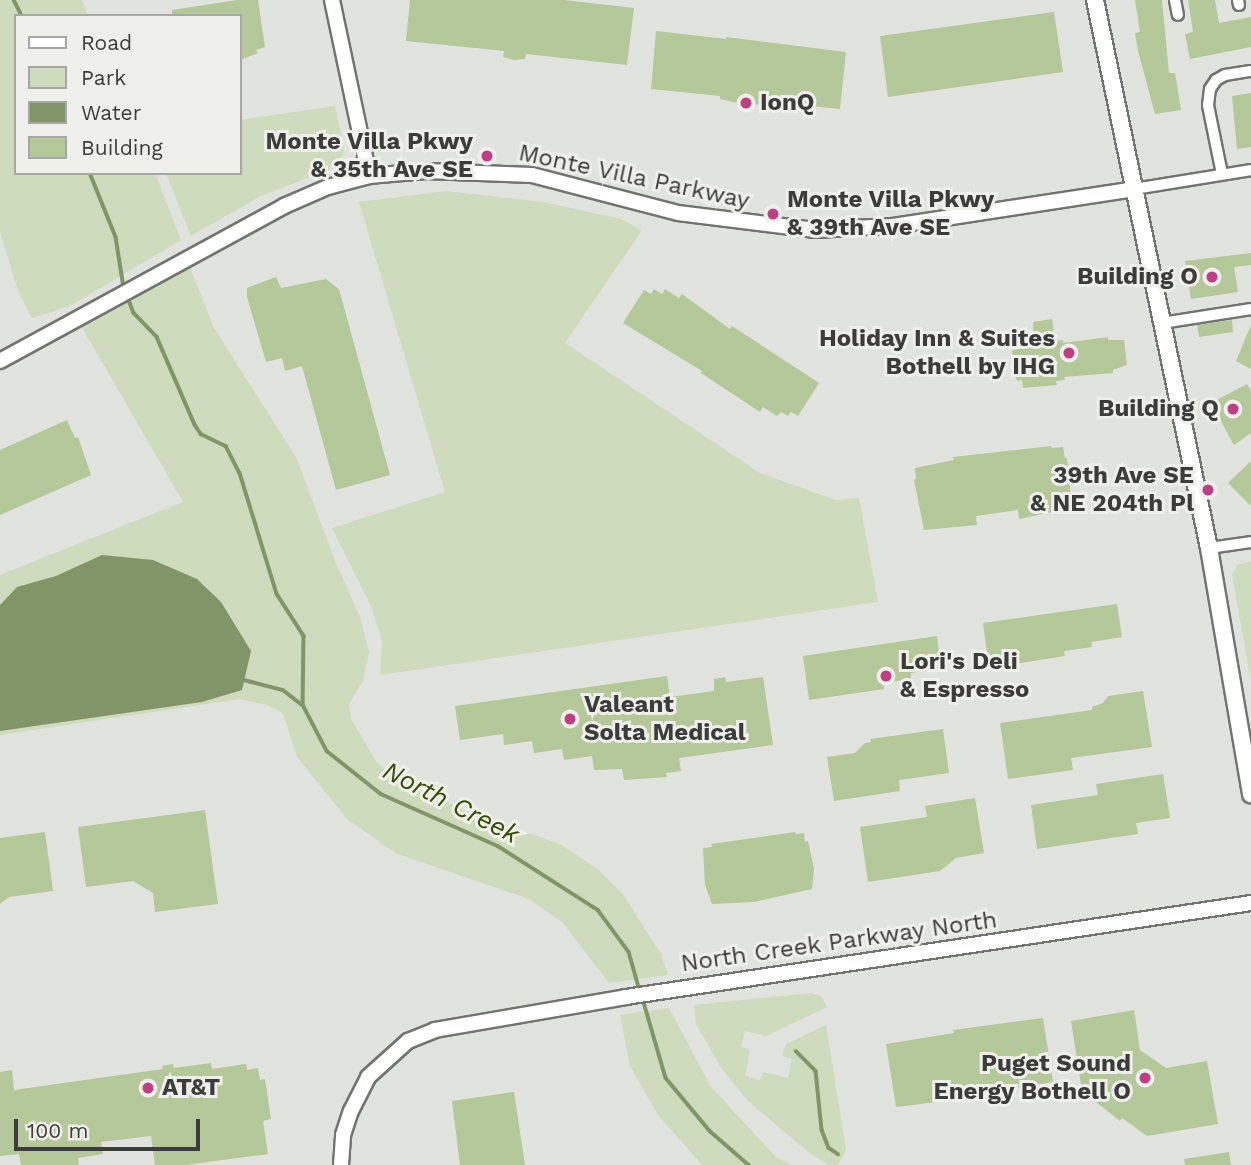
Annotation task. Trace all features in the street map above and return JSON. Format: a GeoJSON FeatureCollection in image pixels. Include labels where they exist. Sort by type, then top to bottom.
{"type":"FeatureCollection","features":[{"type":"Feature","properties":{"kind":"main road"},"geometry":{"type":"LineString","coordinates":[[1095,0],[1210,554],[1251,794]]}},
{"type":"Feature","properties":{"kind":"street"},"geometry":{"type":"LineString","coordinates":[[332,0],[369,176]]}},
{"type":"Feature","properties":{"kind":"street"},"geometry":{"type":"LineString","coordinates":[[1175,0],[1178,15]]}},
{"type":"Feature","properties":{"kind":"street"},"geometry":{"type":"LineString","coordinates":[[1222,174],[1208,105],[1210,89],[1216,80],[1225,75],[1251,71]]}},
{"type":"Feature","properties":{"kind":"street"},"geometry":{"type":"LineString","coordinates":[[1134,189],[1251,170]]}},
{"type":"Feature","properties":{"kind":"street","name":"Monte Villa Parkway"},"geometry":{"type":"LineString","coordinates":[[0,361],[284,206],[328,187],[369,176],[438,171],[532,175],[678,213],[815,230],[893,226],[1134,189]]}},
{"type":"Feature","properties":{"kind":"street"},"geometry":{"type":"LineString","coordinates":[[1162,323],[1251,309]]}},
{"type":"Feature","properties":{"kind":"street"},"geometry":{"type":"LineString","coordinates":[[1210,554],[1251,542]]}},
{"type":"Feature","properties":{"kind":"street","name":"North Creek Parkway North"},"geometry":{"type":"LineString","coordinates":[[341,1165],[343,1135],[351,1111],[368,1077],[408,1041],[435,1030],[666,990],[1251,903]]}},
{"type":"Feature","properties":{"kind":"green space"},"geometry":{"type":"Polygon","coordinates":[[[0,0],[82,0],[87,14],[14,14],[14,175],[156,175],[181,240],[70,306],[32,318],[19,293],[0,232],[0,0]]]}},
{"type":"Feature","properties":{"kind":"green space"},"geometry":{"type":"Polygon","coordinates":[[[335,106],[344,149],[341,160],[333,168],[261,196],[191,236],[167,175],[242,175],[242,120],[335,106]]]}},
{"type":"Feature","properties":{"kind":"green space"},"geometry":{"type":"Polygon","coordinates":[[[446,191],[543,202],[621,219],[642,230],[565,343],[760,473],[836,500],[859,498],[878,602],[380,675],[382,641],[371,606],[332,528],[445,492],[359,202],[446,191]]]}},
{"type":"Feature","properties":{"kind":"green space"},"geometry":{"type":"Polygon","coordinates":[[[189,265],[214,328],[296,457],[336,563],[360,617],[369,652],[363,681],[349,704],[351,719],[377,763],[405,783],[474,814],[560,844],[599,870],[623,894],[661,954],[668,975],[609,983],[562,922],[529,899],[395,853],[347,819],[297,757],[283,713],[267,705],[240,699],[0,735],[0,575],[183,502],[80,324],[189,265]]]}},
{"type":"Feature","properties":{"kind":"green space"},"geometry":{"type":"Polygon","coordinates":[[[1251,561],[1251,681],[1232,575],[1237,565],[1251,561]]]}},
{"type":"Feature","properties":{"kind":"green space"},"geometry":{"type":"Polygon","coordinates":[[[811,993],[821,996],[827,1007],[766,1036],[745,1031],[741,1047],[750,1050],[745,1076],[760,1080],[763,1072],[788,1078],[792,1059],[782,1056],[786,1044],[826,1025],[846,1150],[838,1165],[829,1165],[808,1152],[747,1100],[720,1066],[696,1024],[694,1005],[811,993]]]}},
{"type":"Feature","properties":{"kind":"green space"},"geometry":{"type":"Polygon","coordinates":[[[669,1008],[711,1087],[776,1157],[792,1165],[702,1165],[658,1115],[630,1066],[620,1015],[669,1008]]]}},
{"type":"Feature","properties":{"kind":"water"},"geometry":{"type":"Polygon","coordinates":[[[102,555],[153,560],[197,579],[221,602],[251,651],[242,690],[202,702],[0,731],[0,605],[17,587],[56,576],[102,555]]]}},
{"type":"Feature","properties":{"kind":"building"},"geometry":{"type":"Polygon","coordinates":[[[237,0],[258,0],[265,47],[242,59],[242,14],[172,14],[172,10],[237,0]]]}},
{"type":"Feature","properties":{"kind":"building"},"geometry":{"type":"Polygon","coordinates":[[[410,0],[564,0],[634,8],[627,65],[526,54],[525,59],[514,60],[503,57],[504,51],[406,41],[410,0]]]}},
{"type":"Feature","properties":{"kind":"building"},"geometry":{"type":"Polygon","coordinates":[[[1135,0],[1162,0],[1169,73],[1175,73],[1181,110],[1155,114],[1138,51],[1135,33],[1140,32],[1135,0]]]}},
{"type":"Feature","properties":{"kind":"building"},"geometry":{"type":"Polygon","coordinates":[[[1188,0],[1215,0],[1219,23],[1251,17],[1251,47],[1190,59],[1185,34],[1193,32],[1188,0]]]}},
{"type":"Feature","properties":{"kind":"building"},"geometry":{"type":"Polygon","coordinates":[[[1054,12],[1063,72],[888,97],[880,36],[1054,12]]]}},
{"type":"Feature","properties":{"kind":"building"},"geometry":{"type":"Polygon","coordinates":[[[656,31],[846,52],[840,109],[781,103],[746,105],[720,99],[720,96],[651,89],[656,31]]]}},
{"type":"Feature","properties":{"kind":"building"},"geometry":{"type":"Polygon","coordinates":[[[1251,93],[1251,147],[1237,149],[1232,96],[1251,93]]]}},
{"type":"Feature","properties":{"kind":"building","name":"Building O"},"geometry":{"type":"Polygon","coordinates":[[[1251,253],[1251,265],[1234,267],[1238,292],[1191,299],[1185,261],[1251,253]]]}},
{"type":"Feature","properties":{"kind":"building"},"geometry":{"type":"Polygon","coordinates":[[[276,277],[281,288],[326,279],[339,289],[390,475],[336,490],[302,366],[285,371],[282,358],[266,362],[247,297],[247,288],[276,277]]]}},
{"type":"Feature","properties":{"kind":"building"},"geometry":{"type":"Polygon","coordinates":[[[654,289],[662,294],[665,289],[679,298],[682,294],[730,329],[732,326],[819,383],[798,416],[791,412],[788,416],[781,412],[777,416],[763,407],[760,412],[701,373],[702,371],[623,323],[644,290],[651,294],[654,289]]]}},
{"type":"Feature","properties":{"kind":"building","name":"Holiday Inn & Suites Bothell by IHG"},"geometry":{"type":"Polygon","coordinates":[[[1052,319],[1055,341],[1063,340],[1063,343],[1108,337],[1108,340],[1124,340],[1127,365],[1113,370],[1113,373],[1064,377],[1065,380],[1056,381],[1057,385],[1023,388],[1022,380],[1017,381],[1012,350],[1034,347],[1033,322],[1052,319]]]}},
{"type":"Feature","properties":{"kind":"building"},"geometry":{"type":"Polygon","coordinates":[[[1232,320],[1233,332],[1199,337],[1197,325],[1232,320]]]}},
{"type":"Feature","properties":{"kind":"building"},"geometry":{"type":"Polygon","coordinates":[[[1251,325],[1251,369],[1236,361],[1251,325]]]}},
{"type":"Feature","properties":{"kind":"building","name":"Building Q"},"geometry":{"type":"Polygon","coordinates":[[[1247,384],[1251,391],[1251,433],[1234,445],[1211,403],[1247,384]]]}},
{"type":"Feature","properties":{"kind":"building"},"geometry":{"type":"Polygon","coordinates":[[[67,420],[75,438],[78,437],[91,475],[0,515],[0,450],[67,420]]]}},
{"type":"Feature","properties":{"kind":"building"},"geometry":{"type":"Polygon","coordinates":[[[1063,447],[1067,458],[1072,508],[1019,519],[1018,510],[976,516],[977,525],[924,530],[914,480],[915,468],[954,460],[953,457],[1063,447]]]}},
{"type":"Feature","properties":{"kind":"building"},"geometry":{"type":"Polygon","coordinates":[[[1251,461],[1251,506],[1228,483],[1251,461]]]}},
{"type":"Feature","properties":{"kind":"building"},"geometry":{"type":"Polygon","coordinates":[[[1117,604],[1122,637],[1091,642],[1092,647],[1064,651],[1065,656],[989,668],[983,623],[1117,604]]]}},
{"type":"Feature","properties":{"kind":"building"},"geometry":{"type":"Polygon","coordinates":[[[937,636],[941,669],[911,673],[911,679],[883,683],[884,689],[809,700],[803,656],[937,636]]]}},
{"type":"Feature","properties":{"kind":"building"},"geometry":{"type":"Polygon","coordinates":[[[667,676],[670,697],[714,691],[714,679],[725,677],[726,682],[763,677],[773,745],[679,758],[681,771],[666,773],[667,777],[624,780],[622,769],[594,770],[592,756],[564,760],[562,749],[534,753],[532,741],[504,745],[503,734],[460,740],[455,706],[667,676]]]}},
{"type":"Feature","properties":{"kind":"building"},"geometry":{"type":"Polygon","coordinates":[[[1143,691],[1152,747],[1071,758],[1073,770],[1008,779],[1000,723],[1092,710],[1092,707],[1103,703],[1108,696],[1143,691]]]}},
{"type":"Feature","properties":{"kind":"building"},"geometry":{"type":"Polygon","coordinates":[[[943,729],[949,773],[899,780],[900,791],[834,801],[827,757],[855,753],[865,743],[871,742],[870,739],[943,729]]]}},
{"type":"Feature","properties":{"kind":"building"},"geometry":{"type":"Polygon","coordinates":[[[1163,774],[1170,818],[1136,823],[1138,834],[1037,849],[1031,805],[1098,795],[1096,784],[1163,774]]]}},
{"type":"Feature","properties":{"kind":"building"},"geometry":{"type":"Polygon","coordinates":[[[975,798],[984,853],[956,858],[940,871],[868,882],[860,827],[927,817],[925,806],[975,798]]]}},
{"type":"Feature","properties":{"kind":"building"},"geometry":{"type":"Polygon","coordinates":[[[205,810],[218,904],[155,912],[153,893],[133,881],[86,887],[78,827],[205,810]]]}},
{"type":"Feature","properties":{"kind":"building"},"geometry":{"type":"Polygon","coordinates":[[[45,832],[53,891],[9,897],[0,904],[0,838],[45,832]]]}},
{"type":"Feature","properties":{"kind":"building"},"geometry":{"type":"Polygon","coordinates":[[[804,833],[805,842],[808,841],[814,869],[812,889],[754,902],[712,904],[705,885],[703,848],[712,847],[711,844],[804,833]]]}},
{"type":"Feature","properties":{"kind":"building","name":"Puget Sound Energy Bothell O"},"geometry":{"type":"Polygon","coordinates":[[[1134,1010],[1140,1050],[1166,1068],[1207,1061],[1218,1124],[1147,1136],[1122,1118],[1120,1121],[1082,1091],[1071,1021],[1134,1010]]]}},
{"type":"Feature","properties":{"kind":"building"},"geometry":{"type":"Polygon","coordinates":[[[1043,1018],[1053,1082],[985,1093],[985,1096],[896,1107],[886,1044],[954,1033],[953,1030],[1043,1018]]]}},
{"type":"Feature","properties":{"kind":"building","name":"AT&T"},"geometry":{"type":"Polygon","coordinates":[[[211,1063],[212,1069],[246,1064],[247,1070],[258,1068],[260,1080],[265,1079],[271,1119],[263,1121],[268,1154],[186,1165],[155,1165],[151,1136],[101,1142],[103,1154],[78,1158],[79,1165],[21,1165],[19,1154],[0,1156],[0,1072],[12,1070],[14,1090],[163,1069],[162,1066],[173,1064],[174,1068],[211,1063]]]}},
{"type":"Feature","properties":{"kind":"building"},"geometry":{"type":"Polygon","coordinates":[[[514,1092],[525,1165],[460,1165],[452,1101],[514,1092]]]}},
{"type":"Feature","properties":{"kind":"building"},"geometry":{"type":"Polygon","coordinates":[[[1229,1152],[1231,1165],[1185,1165],[1184,1159],[1229,1152]]]}},
{"type":"Feature","properties":{"kind":"waterway","name":"North Creek"},"geometry":{"type":"LineString","coordinates":[[14,0],[21,14]]}},
{"type":"Feature","properties":{"kind":"waterway","name":"North Creek"},"geometry":{"type":"LineString","coordinates":[[91,175],[116,237],[124,288]]}},
{"type":"Feature","properties":{"kind":"waterway","name":"North Creek"},"geometry":{"type":"LineString","coordinates":[[127,295],[134,313],[157,337],[195,425],[201,434],[226,446],[240,473],[277,594],[304,636],[303,705],[327,751],[381,794],[498,846],[598,910],[629,952],[640,991]]}},
{"type":"Feature","properties":{"kind":"waterway"},"geometry":{"type":"LineString","coordinates":[[244,680],[283,690],[302,705]]}},
{"type":"Feature","properties":{"kind":"waterway","name":"North Creek"},"geometry":{"type":"LineString","coordinates":[[643,999],[666,1078],[710,1131],[749,1165]]}},
{"type":"Feature","properties":{"kind":"waterway"},"geometry":{"type":"LineString","coordinates":[[796,1051],[816,1071],[822,1130],[829,1148],[838,1154]]}},
{"type":"Feature","properties":{"kind":"place","name":"IonQ"},"geometry":{"type":"Point","coordinates":[746,103]}},
{"type":"Feature","properties":{"kind":"place","name":"Monte Villa Pkwy & 35th Ave SE"},"geometry":{"type":"Point","coordinates":[487,156]}},
{"type":"Feature","properties":{"kind":"place","name":"Monte Villa Pkwy & 39th Ave SE"},"geometry":{"type":"Point","coordinates":[773,214]}},
{"type":"Feature","properties":{"kind":"place","name":"Building O"},"geometry":{"type":"Point","coordinates":[1212,277]}},
{"type":"Feature","properties":{"kind":"place","name":"Holiday Inn & Suites Bothell by IHG"},"geometry":{"type":"Point","coordinates":[1069,353]}},
{"type":"Feature","properties":{"kind":"place","name":"Building Q"},"geometry":{"type":"Point","coordinates":[1233,409]}},
{"type":"Feature","properties":{"kind":"place","name":"39th Ave SE & NE 204th Pl"},"geometry":{"type":"Point","coordinates":[1208,490]}},
{"type":"Feature","properties":{"kind":"place","name":"Lori's Deli & Espresso"},"geometry":{"type":"Point","coordinates":[886,676]}},
{"type":"Feature","properties":{"kind":"place","name":"Valeant Solta Medical"},"geometry":{"type":"Point","coordinates":[570,719]}},
{"type":"Feature","properties":{"kind":"place","name":"Puget Sound Energy Bothell O"},"geometry":{"type":"Point","coordinates":[1145,1078]}},
{"type":"Feature","properties":{"kind":"place","name":"AT&T"},"geometry":{"type":"Point","coordinates":[148,1088]}}]}
